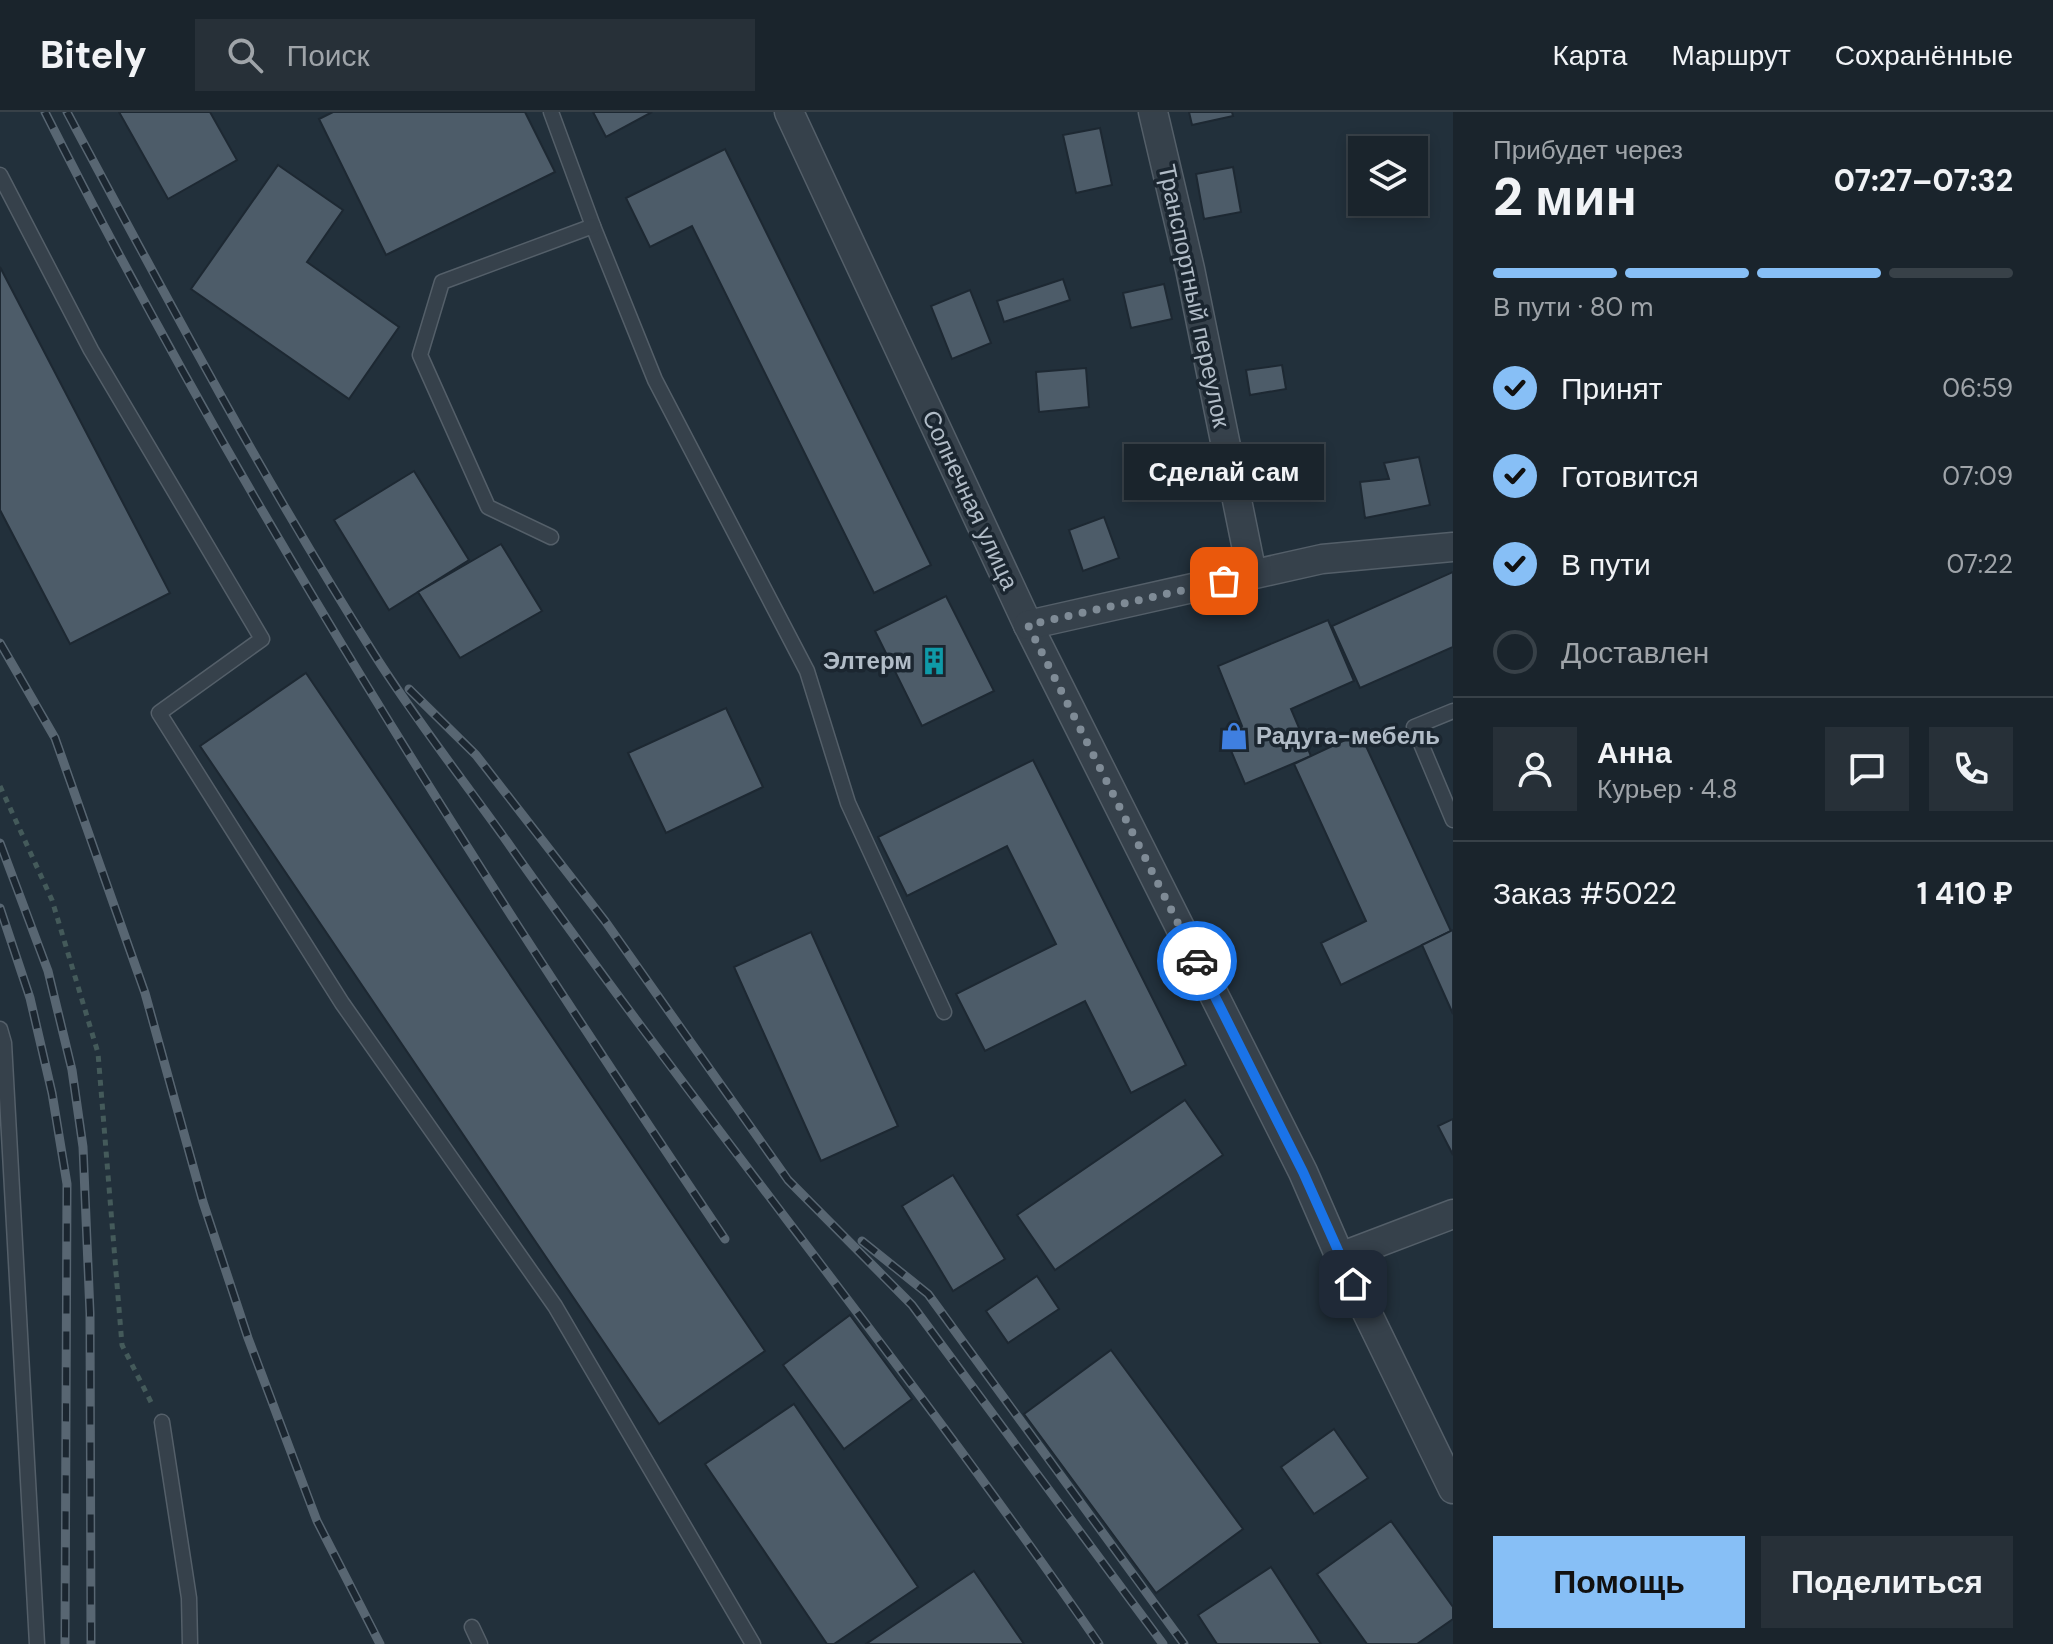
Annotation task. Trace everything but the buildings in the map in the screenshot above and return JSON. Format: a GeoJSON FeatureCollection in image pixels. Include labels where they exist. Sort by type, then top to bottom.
{"type":"FeatureCollection","features":[{"type":"Feature","properties":{"kind":"street","name":"Солнечная улица"},"geometry":{"type":"LineString","coordinates":[[789,112],[1028,625],[1303,1172],[1340,1257],[1453,1489]]}},
{"type":"Feature","properties":{"kind":"street","name":"Транспортный переулок"},"geometry":{"type":"LineString","coordinates":[[1153,112],[1190,269],[1252,574]]}},
{"type":"Feature","properties":{"kind":"street"},"geometry":{"type":"LineString","coordinates":[[1028,625],[1322,559],[1453,547]]}},
{"type":"Feature","properties":{"kind":"street"},"geometry":{"type":"LineString","coordinates":[[1340,1257],[1453,1214]]}},
{"type":"Feature","properties":{"kind":"lane"},"geometry":{"type":"LineString","coordinates":[[551,112],[655,380],[807,671],[848,803],[944,1012]]}},
{"type":"Feature","properties":{"kind":"lane"},"geometry":{"type":"LineString","coordinates":[[0,175],[91,350],[262,639],[159,713],[342,1003],[555,1306],[753,1644]]}},
{"type":"Feature","properties":{"kind":"lane"},"geometry":{"type":"LineString","coordinates":[[551,537],[488,507],[420,355],[442,282],[593,226]]}},
{"type":"Feature","properties":{"kind":"lane"},"geometry":{"type":"LineString","coordinates":[[1453,711],[1414,727],[1453,820]]}},
{"type":"Feature","properties":{"kind":"lane"},"geometry":{"type":"LineString","coordinates":[[0,1029],[5,1058],[37,1644]]}},
{"type":"Feature","properties":{"kind":"lane"},"geometry":{"type":"LineString","coordinates":[[162,1422],[189,1598],[190,1644]]}},
{"type":"Feature","properties":{"kind":"lane"},"geometry":{"type":"LineString","coordinates":[[472,1627],[480,1644]]}},
{"type":"Feature","properties":{"kind":"path"},"geometry":{"type":"LineString","coordinates":[[0,786],[52,900],[98,1053],[122,1345],[162,1422]]}},
{"type":"Feature","properties":{"kind":"railway"},"geometry":{"type":"LineString","coordinates":[[45,112],[200,402],[367,686],[543,964],[725,1239]]}},
{"type":"Feature","properties":{"kind":"railway"},"geometry":{"type":"LineString","coordinates":[[67,112],[254,454],[389,677],[650,1039],[953,1440],[1099,1644]]}},
{"type":"Feature","properties":{"kind":"railway"},"geometry":{"type":"LineString","coordinates":[[0,643],[55,738],[145,993],[203,1202],[248,1338],[317,1521],[380,1644]]}},
{"type":"Feature","properties":{"kind":"railway"},"geometry":{"type":"LineString","coordinates":[[409,689],[476,755],[605,921],[788,1180],[912,1305],[1163,1644]]}},
{"type":"Feature","properties":{"kind":"railway"},"geometry":{"type":"LineString","coordinates":[[0,843],[48,971],[72,1070],[83,1147],[90,1313],[91,1644]]}},
{"type":"Feature","properties":{"kind":"railway"},"geometry":{"type":"LineString","coordinates":[[0,908],[30,998],[52,1093],[67,1184],[65,1644]]}},
{"type":"Feature","properties":{"kind":"railway"},"geometry":{"type":"LineString","coordinates":[[862,1241],[928,1294],[1184,1644]]}},
{"type":"Feature","properties":{"kind":"way so far"},"geometry":{"type":"LineString","coordinates":[[1197,961],[1028,625],[1224,581]]}},
{"type":"Feature","properties":{"kind":"place","name":"Сделай сам"},"geometry":{"type":"Point","coordinates":[1224,581]}},
{"type":"Feature","properties":{"kind":"place","name":"Элтерм"},"geometry":{"type":"Point","coordinates":[934,661]}},
{"type":"Feature","properties":{"kind":"place","name":"Радуга-мебель"},"geometry":{"type":"Point","coordinates":[1234,736]}},
{"type":"Feature","properties":{"kind":"route"},"geometry":{"type":"LineString","coordinates":[[1197,961],[1303,1172],[1353,1284]]}}]}
